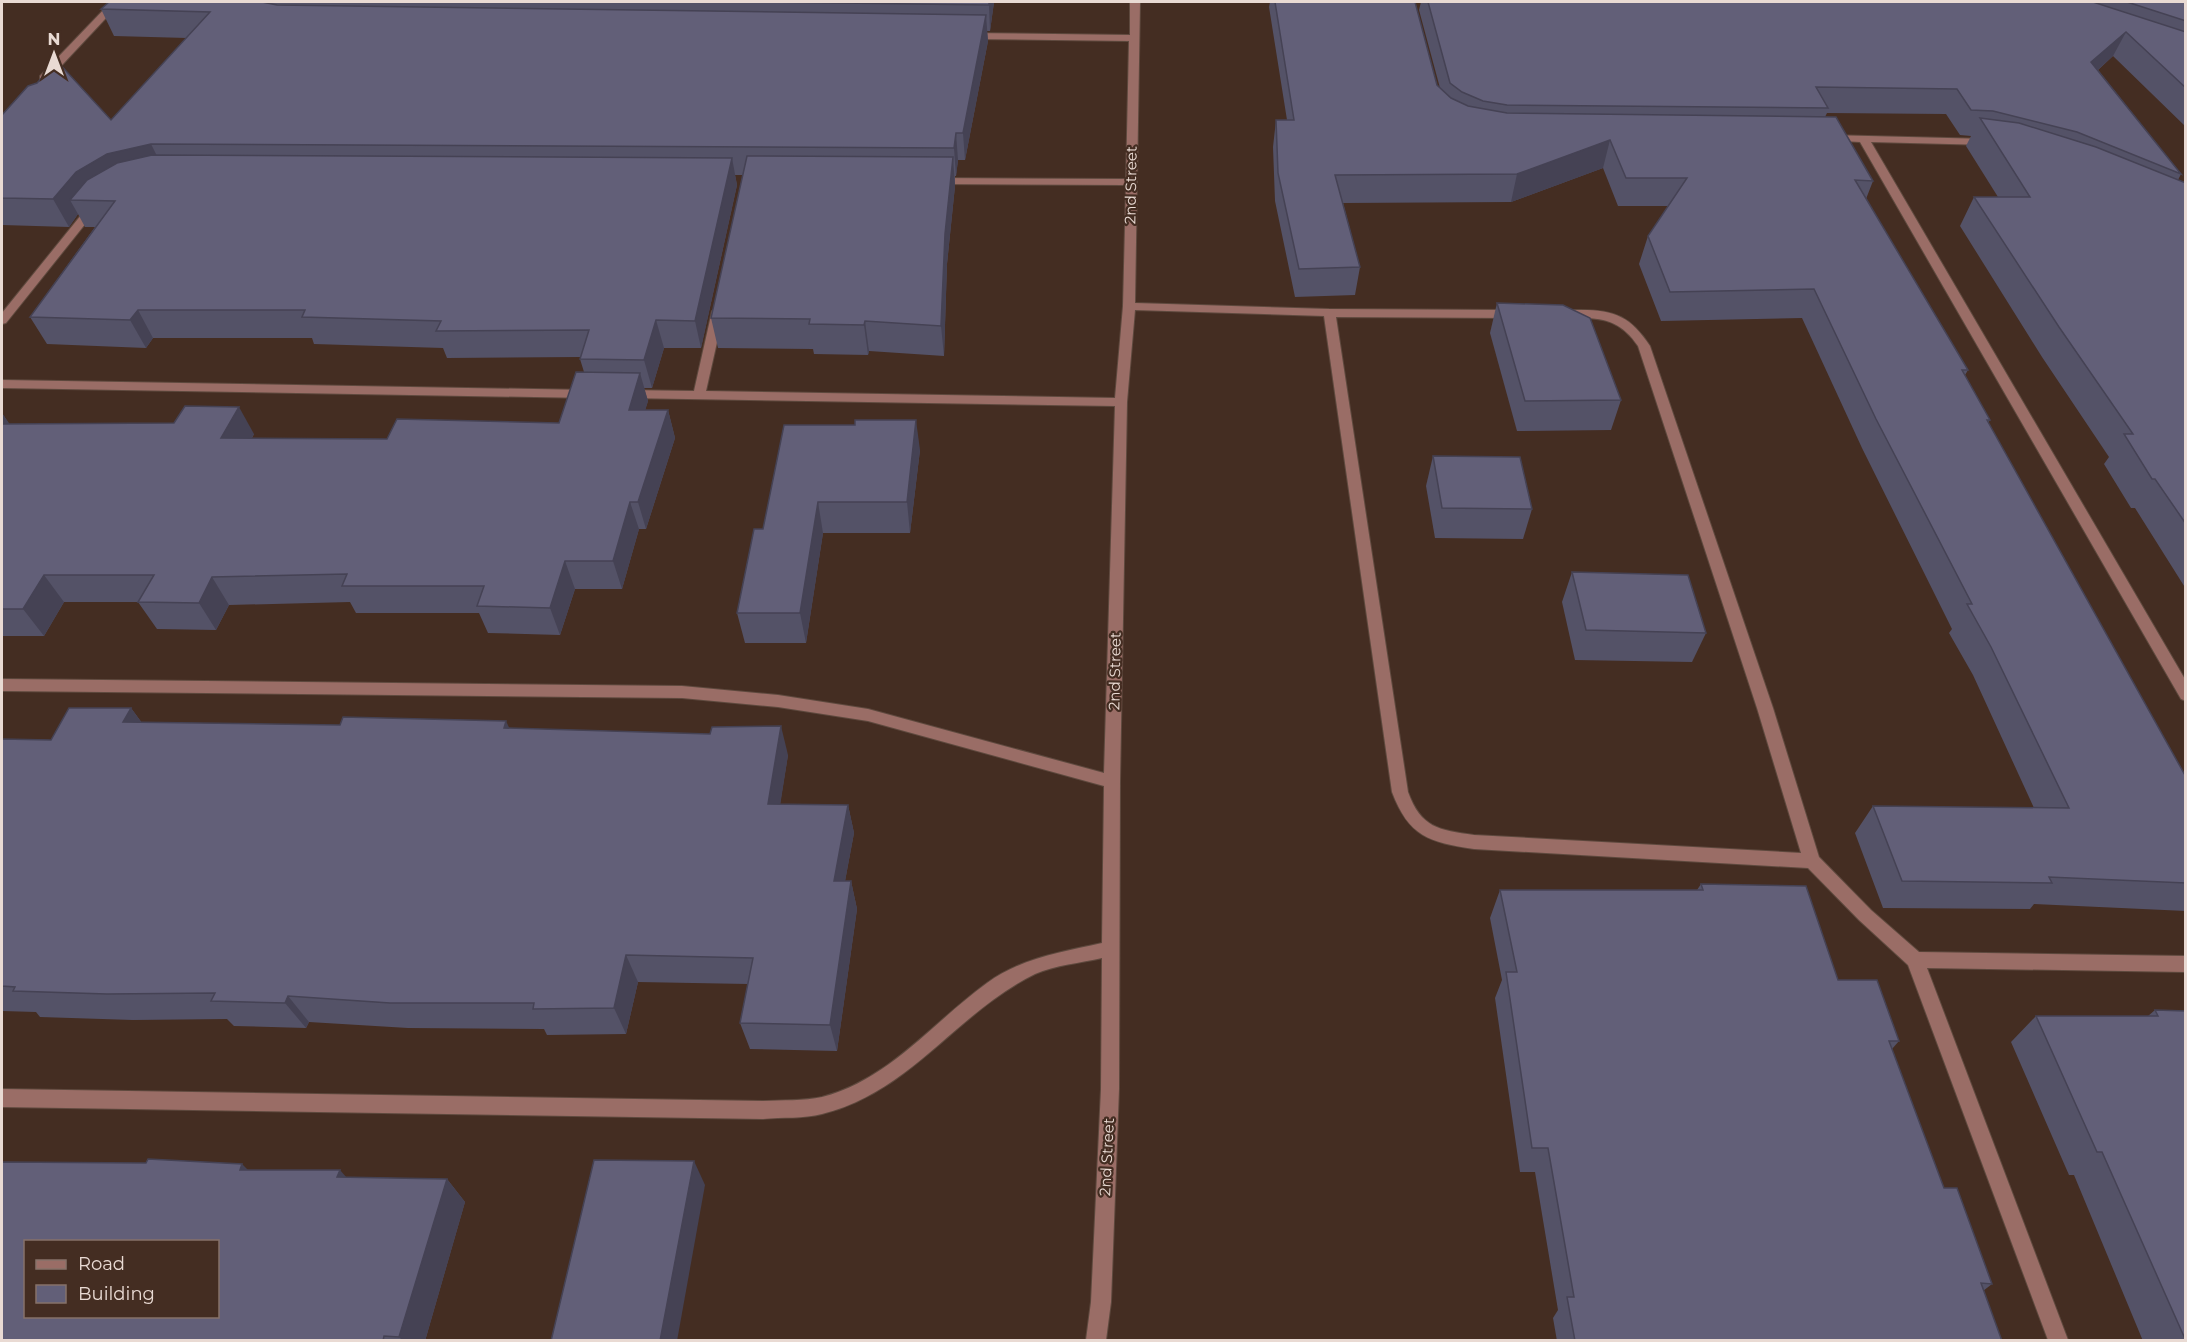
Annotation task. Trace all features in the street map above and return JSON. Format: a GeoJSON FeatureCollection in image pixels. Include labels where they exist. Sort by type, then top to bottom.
{"type":"FeatureCollection","features":[{"type":"Feature","properties":{"kind":"street"},"geometry":{"type":"LineString","coordinates":[[34,89],[116,2]]}},
{"type":"Feature","properties":{"kind":"street","name":"2nd Street"},"geometry":{"type":"LineString","coordinates":[[1096,1341],[1101,1302],[1110,1089],[1112,782],[1121,402],[1129,306],[1135,2]]}},
{"type":"Feature","properties":{"kind":"street"},"geometry":{"type":"LineString","coordinates":[[955,36],[1134,38]]}},
{"type":"Feature","properties":{"kind":"street"},"geometry":{"type":"LineString","coordinates":[[1817,138],[1997,144]]}},
{"type":"Feature","properties":{"kind":"street"},"geometry":{"type":"LineString","coordinates":[[1863,138],[2186,695]]}},
{"type":"Feature","properties":{"kind":"street"},"geometry":{"type":"LineString","coordinates":[[921,181],[1131,182]]}},
{"type":"Feature","properties":{"kind":"street"},"geometry":{"type":"LineString","coordinates":[[2,320],[96,203],[107,197]]}},
{"type":"Feature","properties":{"kind":"street"},"geometry":{"type":"LineString","coordinates":[[699,396],[722,294]]}},
{"type":"Feature","properties":{"kind":"street"},"geometry":{"type":"LineString","coordinates":[[1129,306],[1329,313],[1529,314]]}},
{"type":"Feature","properties":{"kind":"street"},"geometry":{"type":"LineString","coordinates":[[1329,313],[1400,792],[1406,811],[1418,826],[1440,836],[1474,842],[1812,861]]}},
{"type":"Feature","properties":{"kind":"street"},"geometry":{"type":"LineString","coordinates":[[1552,314],[1611,316],[1634,330],[1644,346],[1762,697],[1812,861],[1865,915],[1915,960],[2058,1341]]}},
{"type":"Feature","properties":{"kind":"street"},"geometry":{"type":"LineString","coordinates":[[2,384],[1121,402]]}},
{"type":"Feature","properties":{"kind":"street"},"geometry":{"type":"LineString","coordinates":[[2,685],[682,693],[778,701],[868,715],[1112,782]]}},
{"type":"Feature","properties":{"kind":"street"},"geometry":{"type":"LineString","coordinates":[[2,1098],[763,1110],[821,1106],[858,1093],[903,1065],[994,988],[1034,966],[1112,948]]}},
{"type":"Feature","properties":{"kind":"street"},"geometry":{"type":"LineString","coordinates":[[1915,960],[2186,964]]}},
{"type":"Feature","properties":{"kind":"building"},"geometry":{"type":"Polygon","coordinates":[[[109,2],[262,2],[277,5],[986,15],[963,133],[956,133],[954,148],[151,144],[107,154],[76,172],[53,199],[2,198],[2,115],[28,86],[37,83],[57,61],[111,120],[210,12],[101,9],[109,2]]]}},
{"type":"Feature","properties":{"kind":"building"},"geometry":{"type":"Polygon","coordinates":[[[764,2],[989,2],[989,5],[764,2]]]}},
{"type":"Feature","properties":{"kind":"building"},"geometry":{"type":"Polygon","coordinates":[[[1275,2],[1415,2],[1437,85],[1451,98],[1468,106],[1507,113],[1836,117],[1873,181],[1855,180],[1968,370],[1962,370],[1990,420],[1987,420],[2186,777],[2186,883],[2049,877],[2052,883],[1902,881],[1873,806],[2069,808],[1991,647],[1967,604],[1972,604],[1876,419],[1814,289],[1670,292],[1648,236],[1687,178],[1626,178],[1610,140],[1517,174],[1335,175],[1360,267],[1299,269],[1278,173],[1276,120],[1294,120],[1275,2]]]}},
{"type":"Feature","properties":{"kind":"building"},"geometry":{"type":"Polygon","coordinates":[[[1428,2],[2093,2],[2186,32],[2186,88],[2126,32],[2091,62],[2181,174],[2077,132],[1993,111],[1971,110],[1957,89],[1816,87],[1828,108],[1507,105],[1483,101],[1462,92],[1450,83],[1428,2]]]}},
{"type":"Feature","properties":{"kind":"building"},"geometry":{"type":"Polygon","coordinates":[[[2127,2],[2186,2],[2186,21],[2127,2]]]}},
{"type":"Feature","properties":{"kind":"building"},"geometry":{"type":"Polygon","coordinates":[[[1980,118],[2019,123],[2096,147],[2186,183],[2186,524],[2155,479],[2152,479],[2124,434],[2133,434],[2059,327],[1974,197],[2030,197],[1980,118]]]}},
{"type":"Feature","properties":{"kind":"building"},"geometry":{"type":"Polygon","coordinates":[[[152,155],[732,158],[695,321],[656,320],[644,360],[580,359],[589,330],[436,331],[441,321],[302,317],[305,310],[138,310],[130,320],[30,317],[115,201],[70,200],[87,180],[117,163],[152,155]]]}},
{"type":"Feature","properties":{"kind":"building"},"geometry":{"type":"Polygon","coordinates":[[[747,156],[953,157],[945,234],[941,326],[865,321],[864,325],[809,324],[810,319],[711,318],[747,156]]]}},
{"type":"Feature","properties":{"kind":"building"},"geometry":{"type":"Polygon","coordinates":[[[1497,303],[1563,305],[1590,318],[1621,400],[1525,401],[1497,303]]]}},
{"type":"Feature","properties":{"kind":"building"},"geometry":{"type":"Polygon","coordinates":[[[576,372],[640,373],[629,410],[668,410],[638,502],[630,502],[613,561],[565,561],[550,608],[477,606],[484,586],[342,586],[347,574],[212,577],[199,603],[138,602],[154,575],[44,575],[23,609],[2,609],[2,424],[174,423],[185,406],[239,407],[221,438],[387,439],[397,419],[559,423],[576,372]]]}},
{"type":"Feature","properties":{"kind":"building"},"geometry":{"type":"Polygon","coordinates":[[[855,420],[916,420],[907,502],[818,502],[800,613],[737,613],[754,529],[763,529],[784,425],[855,425],[855,420]]]}},
{"type":"Feature","properties":{"kind":"building"},"geometry":{"type":"Polygon","coordinates":[[[1433,456],[1520,457],[1532,509],[1442,508],[1433,456]]]}},
{"type":"Feature","properties":{"kind":"building"},"geometry":{"type":"Polygon","coordinates":[[[1572,572],[1688,575],[1706,633],[1586,630],[1572,572]]]}},
{"type":"Feature","properties":{"kind":"building"},"geometry":{"type":"Polygon","coordinates":[[[69,708],[131,708],[123,722],[340,725],[343,717],[506,721],[504,728],[710,734],[712,727],[781,726],[768,804],[848,805],[834,881],[851,881],[830,1025],[740,1023],[753,958],[626,955],[614,1008],[533,1009],[534,1003],[390,1003],[288,996],[285,1003],[211,1001],[215,993],[107,994],[13,991],[15,987],[2,986],[2,739],[51,740],[69,708]]]}},
{"type":"Feature","properties":{"kind":"building"},"geometry":{"type":"Polygon","coordinates":[[[1701,884],[1806,886],[1838,980],[1877,980],[1899,1041],[1889,1041],[1944,1188],[1957,1188],[1992,1284],[1981,1283],[2002,1341],[1575,1341],[1567,1297],[1574,1297],[1548,1148],[1532,1148],[1506,972],[1517,972],[1500,890],[1703,890],[1701,884]]]}},
{"type":"Feature","properties":{"kind":"building"},"geometry":{"type":"Polygon","coordinates":[[[2155,1010],[2186,1011],[2186,1341],[2102,1152],[2097,1152],[2036,1016],[2158,1016],[2155,1010]]]}},
{"type":"Feature","properties":{"kind":"building"},"geometry":{"type":"Polygon","coordinates":[[[148,1159],[242,1164],[240,1170],[340,1170],[337,1177],[447,1179],[399,1337],[384,1336],[383,1341],[2,1341],[2,1162],[146,1163],[148,1159]]]}},
{"type":"Feature","properties":{"kind":"building"},"geometry":{"type":"Polygon","coordinates":[[[594,1160],[694,1161],[660,1341],[551,1341],[594,1160]]]}}]}
